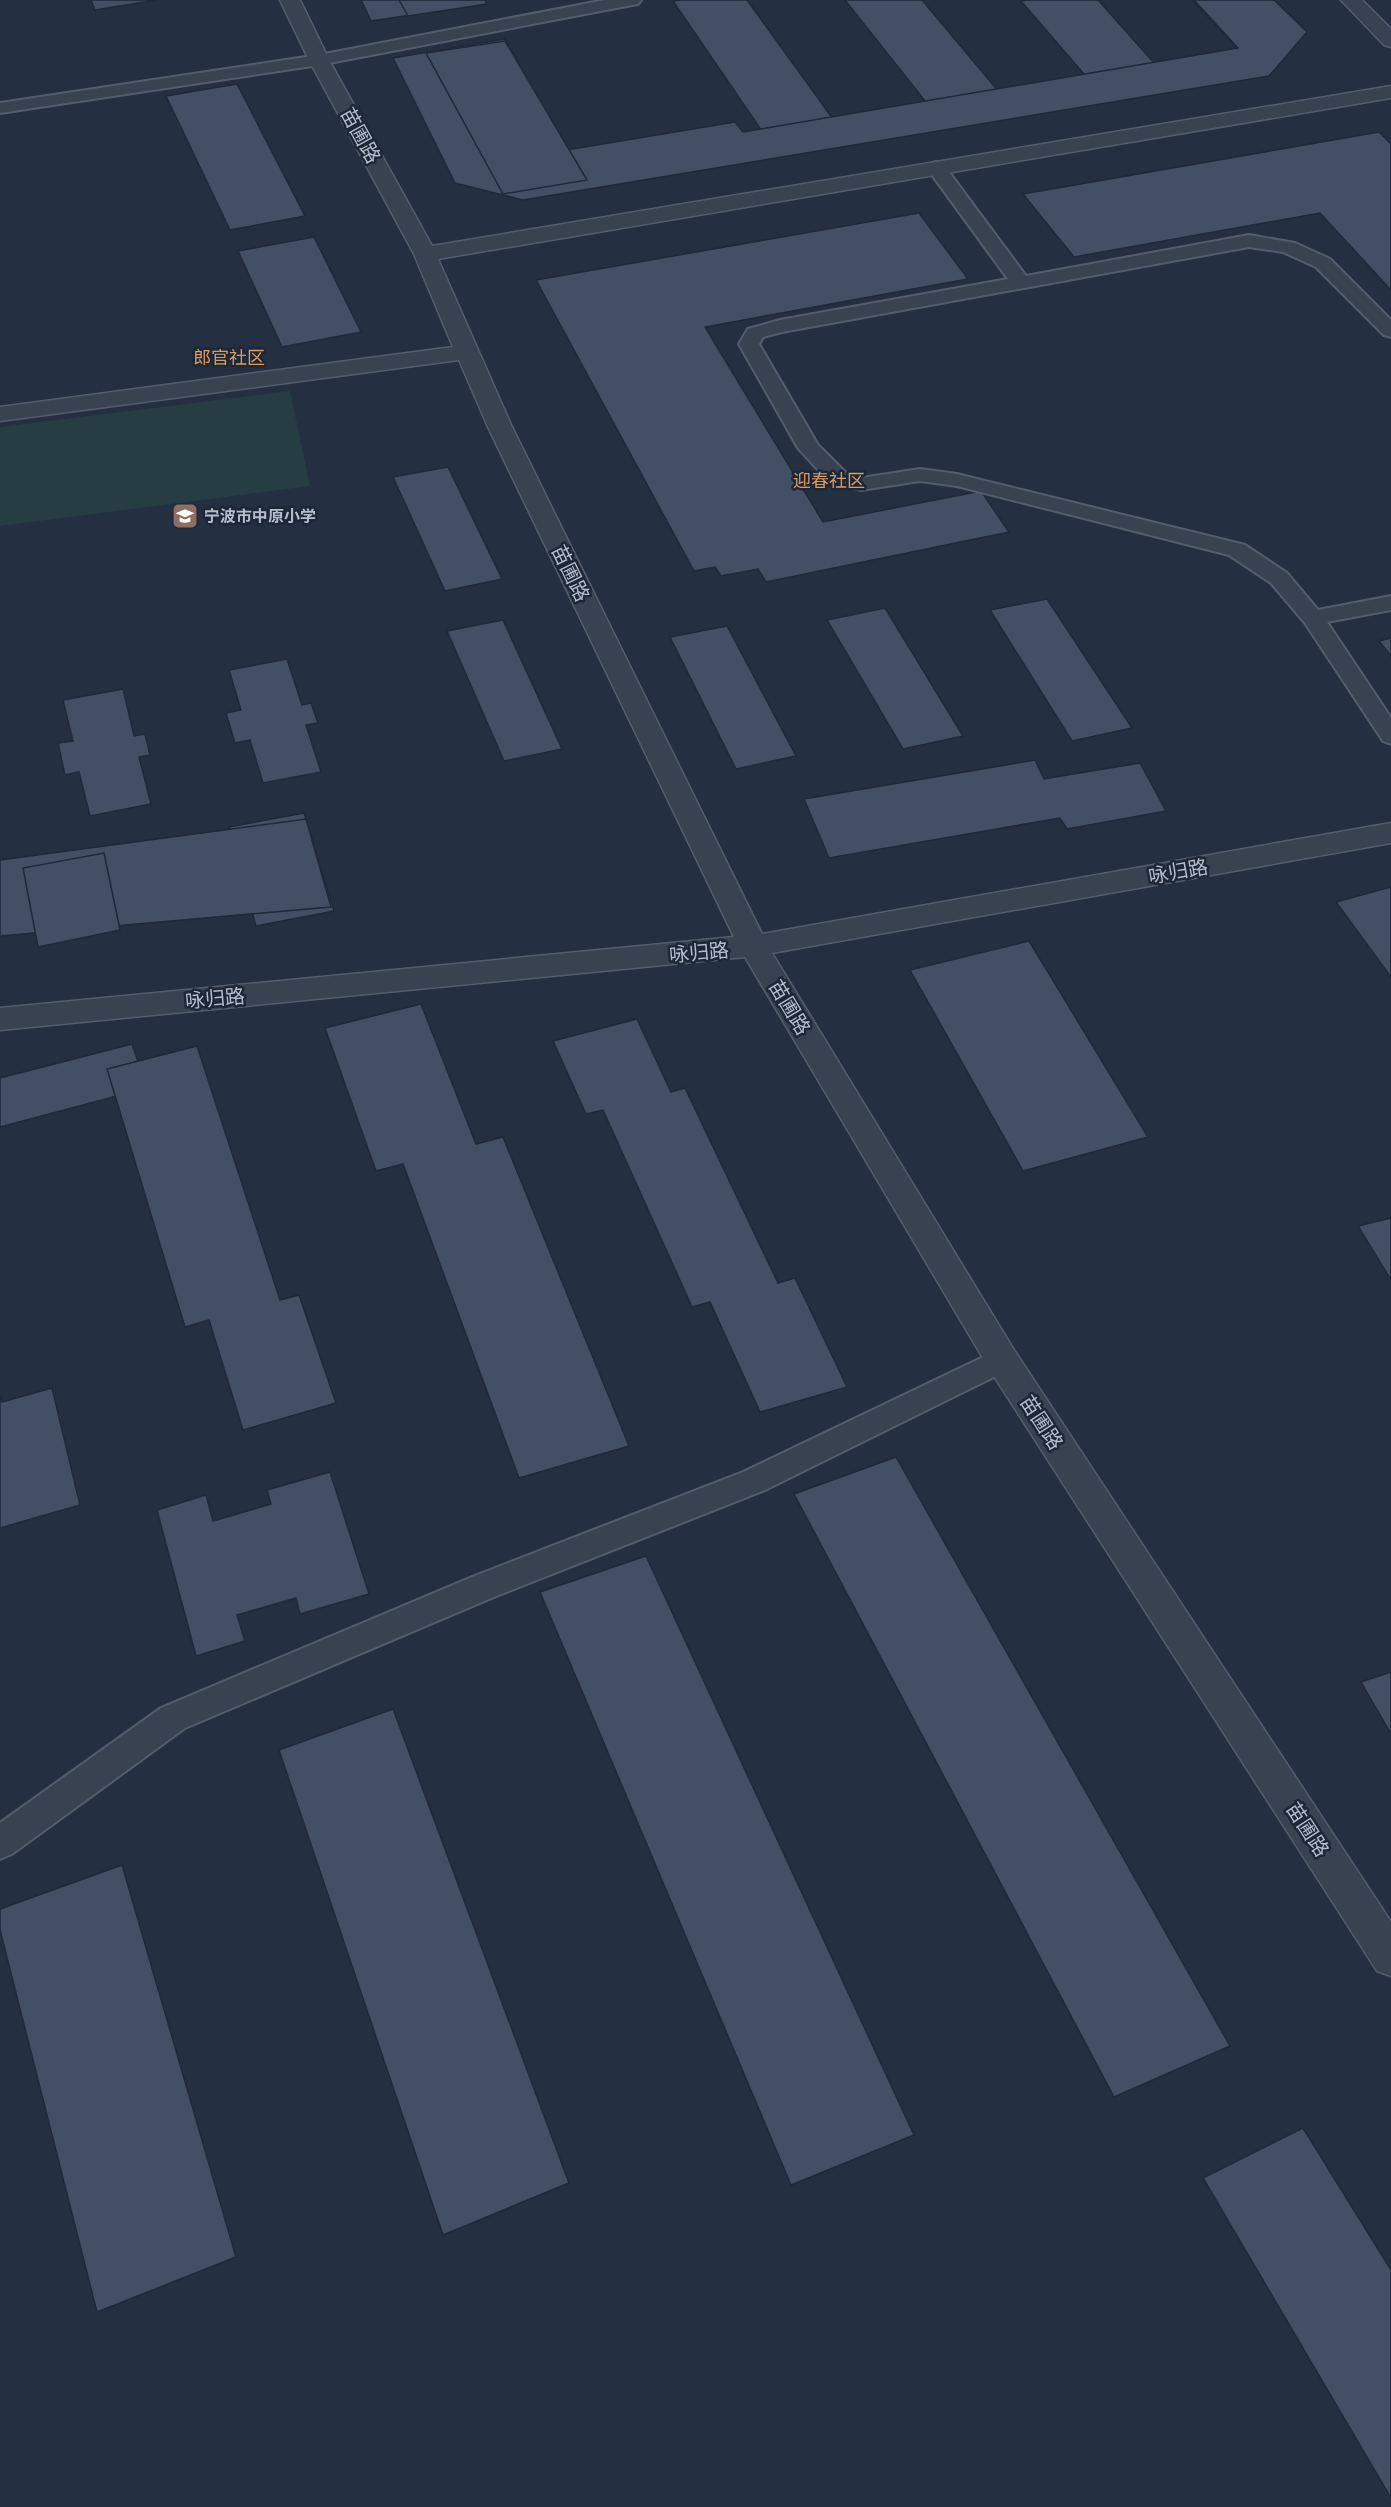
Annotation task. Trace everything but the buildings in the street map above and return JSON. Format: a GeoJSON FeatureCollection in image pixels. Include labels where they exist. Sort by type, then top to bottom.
{"type":"FeatureCollection","features":[{"type":"Feature","properties":{"kind":"street","name":"苗圃路"},"geometry":{"type":"LineString","coordinates":[[290,0],[319,60],[425,254],[506,438],[753,946],[1002,1360],[1391,1957]]}},
{"type":"Feature","properties":{"kind":"street"},"geometry":{"type":"LineString","coordinates":[[1351,0],[1391,41]]}},
{"type":"Feature","properties":{"kind":"street"},"geometry":{"type":"LineString","coordinates":[[425,254],[1391,92]]}},
{"type":"Feature","properties":{"kind":"street"},"geometry":{"type":"LineString","coordinates":[[0,414],[468,352]]}},
{"type":"Feature","properties":{"kind":"street","name":"咏归路"},"geometry":{"type":"LineString","coordinates":[[0,1019],[753,946],[1391,833]]}},
{"type":"Feature","properties":{"kind":"lane"},"geometry":{"type":"LineString","coordinates":[[0,108],[319,60],[632,0]]}},
{"type":"Feature","properties":{"kind":"lane"},"geometry":{"type":"LineString","coordinates":[[936,168],[1021,283]]}},
{"type":"Feature","properties":{"kind":"lane"},"geometry":{"type":"LineString","coordinates":[[1391,331],[1323,263],[1288,247],[1249,242],[780,326],[755,333],[749,344],[809,448],[838,478],[861,484],[920,475],[957,480],[1237,550],[1279,578],[1313,618],[1391,736]]}},
{"type":"Feature","properties":{"kind":"lane"},"geometry":{"type":"LineString","coordinates":[[1313,618],[1391,603]]}},
{"type":"Feature","properties":{"kind":"lane"},"geometry":{"type":"LineString","coordinates":[[0,1843],[172,1719],[483,1587],[754,1481],[1002,1360]]}},
{"type":"Feature","properties":{"kind":"green space"},"geometry":{"type":"Polygon","coordinates":[[[290,391],[310,486],[0,526],[0,427],[290,391]]]}},
{"type":"Feature","properties":{"kind":"place","name":"宁波市中原小学"},"geometry":{"type":"Point","coordinates":[185,516]}},
{"type":"Feature","properties":{"kind":"district","name":"郎官社区"},"geometry":{"type":"Point","coordinates":[229,357]}},
{"type":"Feature","properties":{"kind":"district","name":"迎春社区"},"geometry":{"type":"Point","coordinates":[829,480]}}]}
